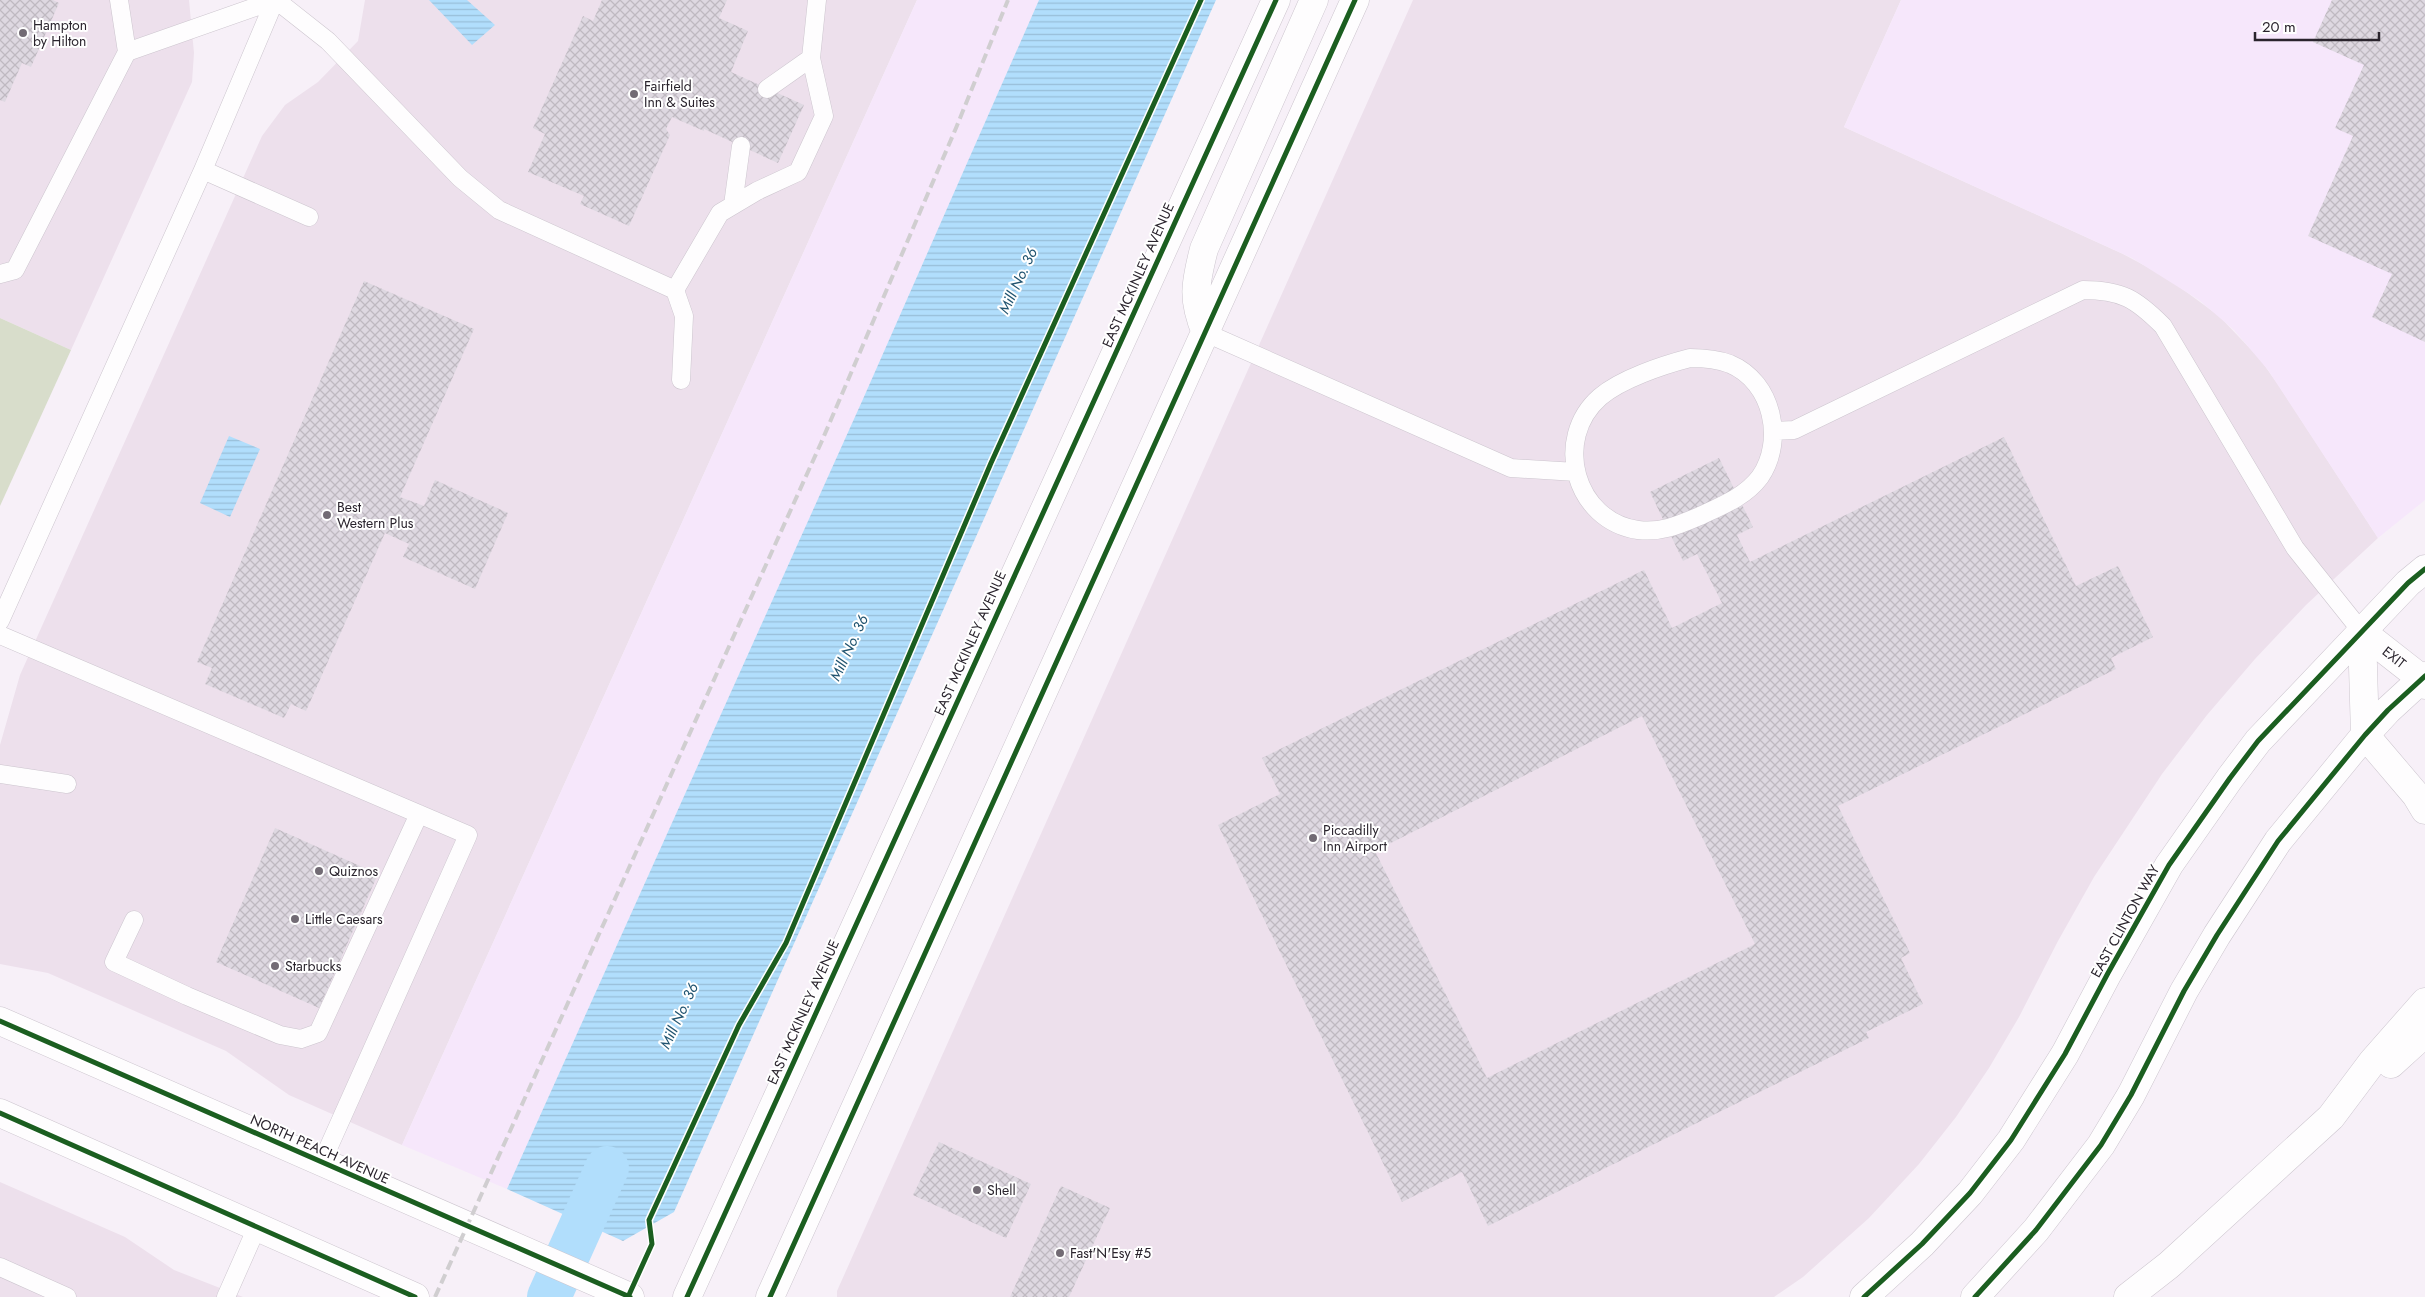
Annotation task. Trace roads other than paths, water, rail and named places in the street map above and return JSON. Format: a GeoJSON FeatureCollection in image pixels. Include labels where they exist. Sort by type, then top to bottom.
{"type":"FeatureCollection","features":[{"type":"Feature","properties":{"kind":"main road","name":"EAST MCKINLEY AVENUE"},"geometry":{"type":"LineString","coordinates":[[687,1297],[1276,0]]}},
{"type":"Feature","properties":{"kind":"main road"},"geometry":{"type":"LineString","coordinates":[[1206,333],[1198,313],[1195,283],[1204,249],[1314,0]]}},
{"type":"Feature","properties":{"kind":"main road"},"geometry":{"type":"LineString","coordinates":[[770,1297],[1355,0]]}},
{"type":"Feature","properties":{"kind":"main road","name":"EAST CLINTON WAY"},"geometry":{"type":"LineString","coordinates":[[1864,1297],[1922,1244],[1970,1192],[2010,1140],[2065,1054],[2169,865],[2200,819],[2258,741],[2408,583],[2425,569]]}},
{"type":"Feature","properties":{"kind":"main road"},"geometry":{"type":"LineString","coordinates":[[2362,632],[2365,735],[2416,795],[2425,810]]}},
{"type":"Feature","properties":{"kind":"main road","name":"EXIT"},"geometry":{"type":"LineString","coordinates":[[2362,632],[2424,680]]}},
{"type":"Feature","properties":{"kind":"main road"},"geometry":{"type":"LineString","coordinates":[[1975,1297],[2036,1230],[2101,1146],[2131,1095],[2184,991],[2278,840],[2365,735],[2388,710],[2424,680]]}},
{"type":"Feature","properties":{"kind":"main road"},"geometry":{"type":"LineString","coordinates":[[2331,1118],[2373,1061],[2425,1002]]}},
{"type":"Feature","properties":{"kind":"main road","name":"NORTH PEACH AVENUE"},"geometry":{"type":"LineString","coordinates":[[0,1021],[630,1297]]}},
{"type":"Feature","properties":{"kind":"main road"},"geometry":{"type":"LineString","coordinates":[[2128,1297],[2169,1265],[2425,1033]]}},
{"type":"Feature","properties":{"kind":"main road"},"geometry":{"type":"LineString","coordinates":[[0,1113],[416,1297]]}},
{"type":"Feature","properties":{"kind":"lane"},"geometry":{"type":"LineString","coordinates":[[0,274],[15,270],[127,52],[119,0]]}},
{"type":"Feature","properties":{"kind":"lane"},"geometry":{"type":"LineString","coordinates":[[127,52],[275,0]]}},
{"type":"Feature","properties":{"kind":"lane"},"geometry":{"type":"LineString","coordinates":[[0,621],[202,170],[275,0]]}},
{"type":"Feature","properties":{"kind":"lane"},"geometry":{"type":"LineString","coordinates":[[275,0],[328,41],[460,178],[499,210],[676,290]]}},
{"type":"Feature","properties":{"kind":"lane"},"geometry":{"type":"LineString","coordinates":[[681,380],[684,316],[676,290],[720,213],[757,191],[798,172],[824,116],[811,58],[817,0]]}},
{"type":"Feature","properties":{"kind":"lane"},"geometry":{"type":"LineString","coordinates":[[767,89],[811,58]]}},
{"type":"Feature","properties":{"kind":"lane"},"geometry":{"type":"LineString","coordinates":[[733,205],[741,146]]}},
{"type":"Feature","properties":{"kind":"lane"},"geometry":{"type":"LineString","coordinates":[[202,170],[309,217]]}},
{"type":"Feature","properties":{"kind":"lane"},"geometry":{"type":"LineString","coordinates":[[1774,431],[1794,430],[2083,290],[2107,290],[2128,298],[2147,310],[2163,326],[2295,548],[2362,632]]}},
{"type":"Feature","properties":{"kind":"lane"},"geometry":{"type":"LineString","coordinates":[[1206,333],[1511,468],[1576,472]]}},
{"type":"Feature","properties":{"kind":"lane"},"geometry":{"type":"LineString","coordinates":[[1690,358],[1711,358],[1725,363],[1750,378],[1763,395],[1772,415],[1774,431],[1770,458],[1760,478],[1744,494],[1675,527],[1651,532],[1628,528],[1607,519],[1590,503],[1578,482],[1573,460],[1575,436],[1585,414],[1600,397],[1619,385],[1668,363],[1690,358]]}},
{"type":"Feature","properties":{"kind":"lane"},"geometry":{"type":"LineString","coordinates":[[0,635],[468,835],[322,1162]]}},
{"type":"Feature","properties":{"kind":"lane"},"geometry":{"type":"LineString","coordinates":[[0,774],[67,784]]}},
{"type":"Feature","properties":{"kind":"lane"},"geometry":{"type":"LineString","coordinates":[[134,920],[114,962],[187,996],[280,1035],[301,1039],[318,1033],[419,814]]}},
{"type":"Feature","properties":{"kind":"lane"},"geometry":{"type":"LineString","coordinates":[[226,1297],[257,1227]]}},
{"type":"Feature","properties":{"kind":"lane"},"geometry":{"type":"LineString","coordinates":[[0,1267],[67,1297]]}},
{"type":"Feature","properties":{"kind":"water"},"geometry":{"type":"Polygon","coordinates":[[[429,0],[467,0],[495,25],[472,45],[429,0]]]}},
{"type":"Feature","properties":{"kind":"water"},"geometry":{"type":"Polygon","coordinates":[[[1039,0],[1216,0],[674,1212],[623,1241],[507,1189],[863,399],[1039,0]]]}},
{"type":"Feature","properties":{"kind":"water"},"geometry":{"type":"Polygon","coordinates":[[[229,436],[260,449],[230,517],[200,503],[229,436]]]}},
{"type":"Feature","properties":{"kind":"waterway","name":"Mill No. 36"},"geometry":{"type":"LineString","coordinates":[[549,1297],[607,1168]]}},
{"type":"Feature","properties":{"kind":"railway"},"geometry":{"type":"LineString","coordinates":[[435,1297],[821,443],[956,128],[1008,0]]}},
{"type":"Feature","properties":{"kind":"place","name":"Hampton by Hilton"},"geometry":{"type":"Point","coordinates":[23,33]}},
{"type":"Feature","properties":{"kind":"place","name":"Fairfield Inn & Suites"},"geometry":{"type":"Point","coordinates":[634,94]}},
{"type":"Feature","properties":{"kind":"place","name":"Best Western Plus"},"geometry":{"type":"Point","coordinates":[327,515]}},
{"type":"Feature","properties":{"kind":"place","name":"Piccadilly Inn Airport"},"geometry":{"type":"Point","coordinates":[1313,838]}},
{"type":"Feature","properties":{"kind":"place","name":"Quiznos"},"geometry":{"type":"Point","coordinates":[319,871]}},
{"type":"Feature","properties":{"kind":"place","name":"Little Caesars"},"geometry":{"type":"Point","coordinates":[295,919]}},
{"type":"Feature","properties":{"kind":"place","name":"Starbucks"},"geometry":{"type":"Point","coordinates":[275,966]}},
{"type":"Feature","properties":{"kind":"place","name":"Shell"},"geometry":{"type":"Point","coordinates":[977,1190]}},
{"type":"Feature","properties":{"kind":"place","name":"Fast'N'Esy #5"},"geometry":{"type":"Point","coordinates":[1060,1253]}}]}
